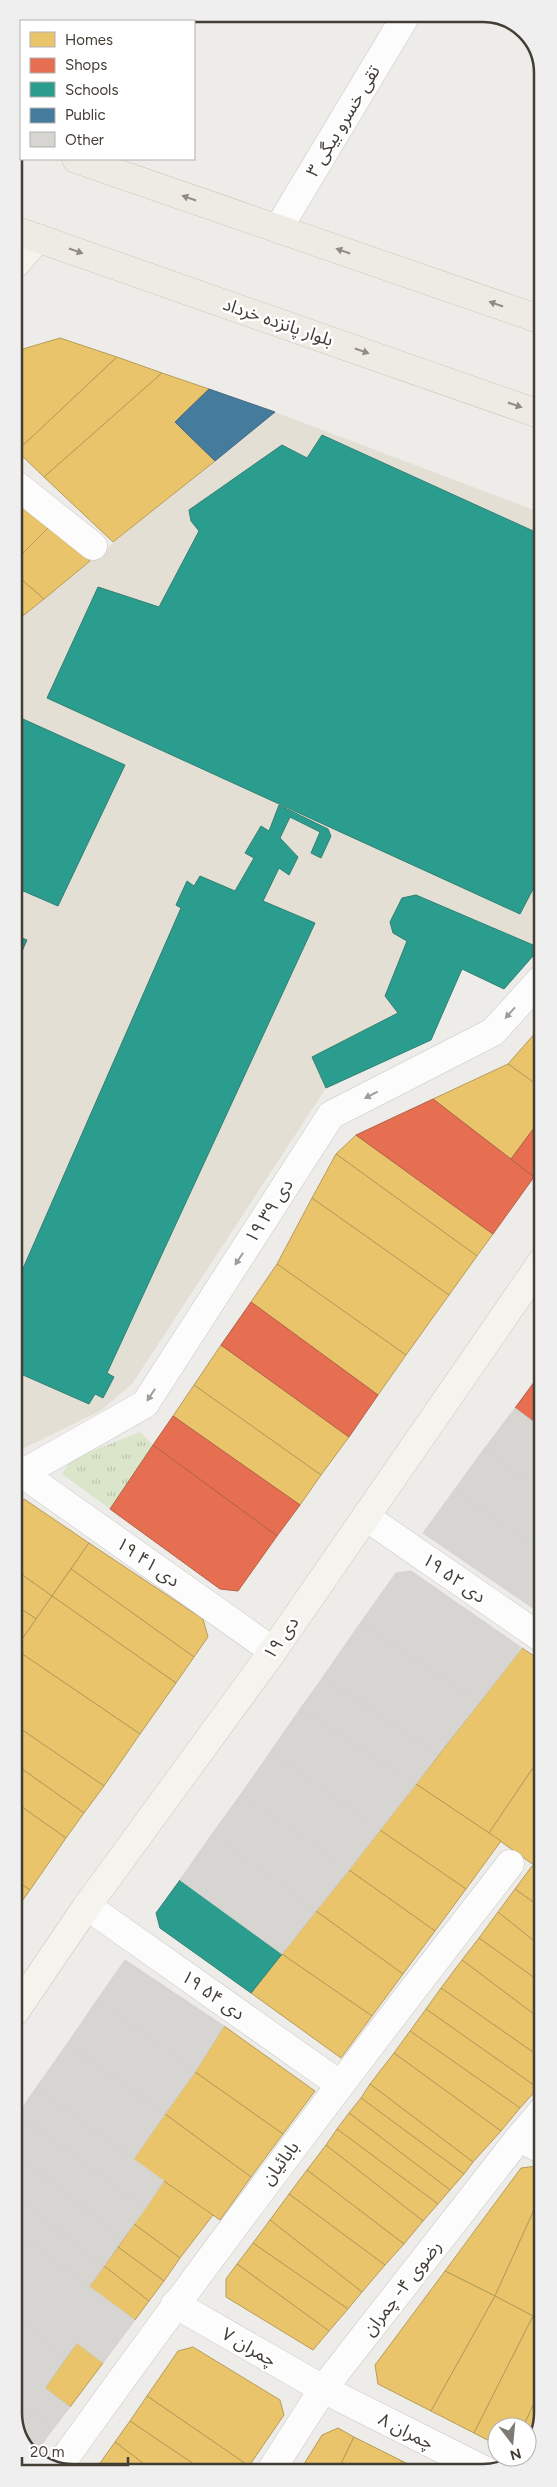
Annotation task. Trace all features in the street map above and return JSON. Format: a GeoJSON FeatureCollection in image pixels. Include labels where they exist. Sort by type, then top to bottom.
{"type":"FeatureCollection","features":[{"type":"Feature","properties":{"kind":"main road"},"geometry":{"type":"LineString","coordinates":[[79,160],[534,317]]}},
{"type":"Feature","properties":{"kind":"main road","name":"بلوار پانزده خرداد"},"geometry":{"type":"LineString","coordinates":[[26,234],[534,412]]}},
{"type":"Feature","properties":{"kind":"main road","name":"۱۹ دی"},"geometry":{"type":"LineString","coordinates":[[22,2002],[87,1906],[273,1651],[534,1276]]}},
{"type":"Feature","properties":{"kind":"street","name":"۳ تقی خسرو بیگی"},"geometry":{"type":"LineString","coordinates":[[278,229],[402,23]]}},
{"type":"Feature","properties":{"kind":"street"},"geometry":{"type":"LineString","coordinates":[[22,489],[93,546]]}},
{"type":"Feature","properties":{"kind":"street","name":"۱۹ دی ۳۹"},"geometry":{"type":"LineString","coordinates":[[22,1474],[146,1404],[331,1116],[493,1032],[534,987]]}},
{"type":"Feature","properties":{"kind":"street","name":"۱۹ دی ۴۱"},"geometry":{"type":"LineString","coordinates":[[22,1478],[273,1651]]}},
{"type":"Feature","properties":{"kind":"street","name":"۱۹ دی ۵۲"},"geometry":{"type":"LineString","coordinates":[[366,1517],[534,1633]]}},
{"type":"Feature","properties":{"kind":"street","name":"بابائیان"},"geometry":{"type":"LineString","coordinates":[[61,2463],[175,2304],[339,2084],[510,1864]]}},
{"type":"Feature","properties":{"kind":"street","name":"۱۹ دی ۵۴"},"geometry":{"type":"LineString","coordinates":[[87,1906],[339,2084]]}},
{"type":"Feature","properties":{"kind":"street","name":"رضوی ۴- چمران"},"geometry":{"type":"LineString","coordinates":[[275,2464],[323,2389],[534,2120]]}},
{"type":"Feature","properties":{"kind":"street"},"geometry":{"type":"LineString","coordinates":[[519,2138],[534,2146]]}},
{"type":"Feature","properties":{"kind":"street","name":"چمران ۷"},"geometry":{"type":"LineString","coordinates":[[175,2304],[323,2389]]}},
{"type":"Feature","properties":{"kind":"street","name":"چمران ۸"},"geometry":{"type":"LineString","coordinates":[[323,2389],[472,2464]]}},
{"type":"Feature","properties":{"kind":"shaded area"},"geometry":{"type":"Polygon","coordinates":[[[275,412],[534,510],[534,955],[504,989],[462,969],[431,1040],[326,1088],[132,1384],[100,1411],[22,1449],[22,617],[275,412]]]}},
{"type":"Feature","properties":{"kind":"green space"},"geometry":{"type":"Polygon","coordinates":[[[140,1432],[153,1445],[110,1509],[62,1474],[72,1459],[140,1432]]]}},
{"type":"Feature","properties":{"kind":"building: Homes"},"geometry":{"type":"Polygon","coordinates":[[[60,338],[117,357],[22,446],[22,350],[60,338]]]}},
{"type":"Feature","properties":{"kind":"building: Homes"},"geometry":{"type":"Polygon","coordinates":[[[117,357],[162,373],[44,477],[22,456],[22,446],[117,357]]]}},
{"type":"Feature","properties":{"kind":"building: Homes"},"geometry":{"type":"Polygon","coordinates":[[[162,373],[209,389],[175,422],[215,461],[113,542],[44,477],[162,373]]]}},
{"type":"Feature","properties":{"kind":"building: Homes"},"geometry":{"type":"Polygon","coordinates":[[[22,504],[49,527],[22,554],[22,504]]]}},
{"type":"Feature","properties":{"kind":"building: Homes"},"geometry":{"type":"Polygon","coordinates":[[[49,527],[90,561],[44,599],[22,580],[22,554],[49,527]]]}},
{"type":"Feature","properties":{"kind":"building: Homes"},"geometry":{"type":"Polygon","coordinates":[[[22,580],[44,599],[22,617],[22,580]]]}},
{"type":"Feature","properties":{"kind":"building: Homes"},"geometry":{"type":"Polygon","coordinates":[[[534,1034],[534,1083],[508,1064],[534,1034]]]}},
{"type":"Feature","properties":{"kind":"building: Homes"},"geometry":{"type":"Polygon","coordinates":[[[508,1064],[534,1083],[534,1128],[511,1159],[433,1099],[508,1064]]]}},
{"type":"Feature","properties":{"kind":"building: Homes"},"geometry":{"type":"Polygon","coordinates":[[[356,1135],[493,1234],[477,1256],[336,1154],[356,1135]]]}},
{"type":"Feature","properties":{"kind":"building: Homes"},"geometry":{"type":"Polygon","coordinates":[[[336,1154],[477,1256],[449,1295],[312,1198],[336,1154]]]}},
{"type":"Feature","properties":{"kind":"building: Homes"},"geometry":{"type":"Polygon","coordinates":[[[312,1198],[449,1295],[406,1355],[277,1264],[312,1198]]]}},
{"type":"Feature","properties":{"kind":"building: Homes"},"geometry":{"type":"Polygon","coordinates":[[[277,1264],[406,1355],[378,1395],[251,1302],[277,1264]]]}},
{"type":"Feature","properties":{"kind":"building: Homes"},"geometry":{"type":"Polygon","coordinates":[[[221,1345],[349,1437],[321,1475],[194,1385],[221,1345]]]}},
{"type":"Feature","properties":{"kind":"building: Homes"},"geometry":{"type":"Polygon","coordinates":[[[194,1385],[321,1475],[300,1505],[173,1416],[194,1385]]]}},
{"type":"Feature","properties":{"kind":"building: Homes"},"geometry":{"type":"Polygon","coordinates":[[[24,1499],[89,1543],[52,1596],[22,1575],[22,1500],[24,1499]]]}},
{"type":"Feature","properties":{"kind":"building: Homes"},"geometry":{"type":"Polygon","coordinates":[[[89,1543],[203,1619],[208,1637],[194,1657],[71,1569],[89,1543]]]}},
{"type":"Feature","properties":{"kind":"building: Homes"},"geometry":{"type":"Polygon","coordinates":[[[71,1569],[194,1657],[176,1683],[52,1596],[71,1569]]]}},
{"type":"Feature","properties":{"kind":"building: Homes"},"geometry":{"type":"Polygon","coordinates":[[[22,1575],[52,1596],[36,1619],[22,1609],[22,1575]]]}},
{"type":"Feature","properties":{"kind":"building: Homes"},"geometry":{"type":"Polygon","coordinates":[[[52,1596],[176,1683],[140,1734],[22,1654],[22,1639],[52,1596]]]}},
{"type":"Feature","properties":{"kind":"building: Homes"},"geometry":{"type":"Polygon","coordinates":[[[22,1609],[36,1619],[22,1639],[22,1609]]]}},
{"type":"Feature","properties":{"kind":"building: Homes"},"geometry":{"type":"Polygon","coordinates":[[[522,1648],[534,1656],[534,1766],[489,1833],[416,1784],[522,1648]]]}},
{"type":"Feature","properties":{"kind":"building: Homes"},"geometry":{"type":"Polygon","coordinates":[[[22,1654],[140,1734],[104,1786],[22,1730],[22,1654]]]}},
{"type":"Feature","properties":{"kind":"building: Homes"},"geometry":{"type":"Polygon","coordinates":[[[22,1730],[104,1786],[84,1813],[22,1769],[22,1730]]]}},
{"type":"Feature","properties":{"kind":"building: Homes"},"geometry":{"type":"Polygon","coordinates":[[[534,1766],[534,1865],[489,1833],[534,1766]]]}},
{"type":"Feature","properties":{"kind":"building: Homes"},"geometry":{"type":"Polygon","coordinates":[[[22,1769],[84,1813],[66,1838],[22,1807],[22,1769]]]}},
{"type":"Feature","properties":{"kind":"building: Homes"},"geometry":{"type":"Polygon","coordinates":[[[416,1784],[501,1841],[466,1889],[380,1830],[416,1784]]]}},
{"type":"Feature","properties":{"kind":"building: Homes"},"geometry":{"type":"Polygon","coordinates":[[[22,1807],[66,1838],[30,1890],[22,1885],[22,1807]]]}},
{"type":"Feature","properties":{"kind":"building: Homes"},"geometry":{"type":"Polygon","coordinates":[[[380,1830],[466,1889],[435,1931],[349,1870],[380,1830]]]}},
{"type":"Feature","properties":{"kind":"building: Homes"},"geometry":{"type":"Polygon","coordinates":[[[532,1866],[534,1867],[534,1903],[515,1889],[532,1866]]]}},
{"type":"Feature","properties":{"kind":"building: Homes"},"geometry":{"type":"Polygon","coordinates":[[[349,1870],[435,1931],[403,1974],[316,1911],[349,1870]]]}},
{"type":"Feature","properties":{"kind":"building: Homes"},"geometry":{"type":"Polygon","coordinates":[[[22,1885],[30,1890],[22,1901],[22,1885]]]}},
{"type":"Feature","properties":{"kind":"building: Homes"},"geometry":{"type":"Polygon","coordinates":[[[515,1889],[534,1903],[534,1941],[498,1912],[515,1889]]]}},
{"type":"Feature","properties":{"kind":"building: Homes"},"geometry":{"type":"Polygon","coordinates":[[[316,1911],[403,1974],[372,2016],[282,1954],[316,1911]]]}},
{"type":"Feature","properties":{"kind":"building: Homes"},"geometry":{"type":"Polygon","coordinates":[[[498,1912],[534,1941],[534,1978],[479,1938],[498,1912]]]}},
{"type":"Feature","properties":{"kind":"building: Homes"},"geometry":{"type":"Polygon","coordinates":[[[479,1938],[534,1978],[534,2014],[462,1960],[479,1938]]]}},
{"type":"Feature","properties":{"kind":"building: Homes"},"geometry":{"type":"Polygon","coordinates":[[[282,1954],[372,2016],[341,2058],[251,1993],[282,1954]]]}},
{"type":"Feature","properties":{"kind":"building: Homes"},"geometry":{"type":"Polygon","coordinates":[[[462,1960],[534,2014],[534,2053],[441,1988],[462,1960]]]}},
{"type":"Feature","properties":{"kind":"building: Homes"},"geometry":{"type":"Polygon","coordinates":[[[441,1988],[534,2053],[534,2085],[426,2009],[441,1988]]]}},
{"type":"Feature","properties":{"kind":"building: Homes"},"geometry":{"type":"Polygon","coordinates":[[[426,2009],[534,2085],[534,2092],[520,2108],[410,2031],[426,2009]]]}},
{"type":"Feature","properties":{"kind":"building: Homes"},"geometry":{"type":"Polygon","coordinates":[[[224,2026],[315,2091],[283,2134],[195,2072],[224,2026]]]}},
{"type":"Feature","properties":{"kind":"building: Homes"},"geometry":{"type":"Polygon","coordinates":[[[410,2031],[520,2108],[501,2131],[394,2053],[410,2031]]]}},
{"type":"Feature","properties":{"kind":"building: Homes"},"geometry":{"type":"Polygon","coordinates":[[[394,2053],[501,2131],[473,2162],[370,2084],[394,2053]]]}},
{"type":"Feature","properties":{"kind":"building: Homes"},"geometry":{"type":"Polygon","coordinates":[[[195,2072],[283,2134],[251,2177],[165,2114],[195,2072]]]}},
{"type":"Feature","properties":{"kind":"building: Homes"},"geometry":{"type":"Polygon","coordinates":[[[370,2084],[473,2162],[464,2174],[361,2098],[370,2084]]]}},
{"type":"Feature","properties":{"kind":"building: Homes"},"geometry":{"type":"Polygon","coordinates":[[[361,2098],[464,2174],[450,2190],[349,2113],[361,2098]]]}},
{"type":"Feature","properties":{"kind":"building: Homes"},"geometry":{"type":"Polygon","coordinates":[[[349,2113],[450,2190],[438,2204],[337,2129],[349,2113]]]}},
{"type":"Feature","properties":{"kind":"building: Homes"},"geometry":{"type":"Polygon","coordinates":[[[165,2114],[251,2177],[220,2220],[133,2160],[165,2114]]]}},
{"type":"Feature","properties":{"kind":"building: Homes"},"geometry":{"type":"Polygon","coordinates":[[[337,2129],[438,2204],[423,2221],[326,2145],[337,2129]]]}},
{"type":"Feature","properties":{"kind":"building: Homes"},"geometry":{"type":"Polygon","coordinates":[[[326,2145],[423,2221],[404,2244],[307,2170],[326,2145]]]}},
{"type":"Feature","properties":{"kind":"building: Homes"},"geometry":{"type":"Polygon","coordinates":[[[534,2166],[534,2210],[495,2296],[445,2271],[521,2168],[534,2166]]]}},
{"type":"Feature","properties":{"kind":"building: Homes"},"geometry":{"type":"Polygon","coordinates":[[[307,2170],[404,2244],[385,2265],[289,2194],[307,2170]]]}},
{"type":"Feature","properties":{"kind":"building: Homes"},"geometry":{"type":"Polygon","coordinates":[[[164,2181],[213,2215],[180,2258],[134,2224],[164,2181]]]}},
{"type":"Feature","properties":{"kind":"building: Homes"},"geometry":{"type":"Polygon","coordinates":[[[289,2194],[385,2265],[362,2292],[270,2220],[289,2194]]]}},
{"type":"Feature","properties":{"kind":"building: Homes"},"geometry":{"type":"Polygon","coordinates":[[[534,2210],[533,2316],[495,2296],[534,2210]]]}},
{"type":"Feature","properties":{"kind":"building: Homes"},"geometry":{"type":"Polygon","coordinates":[[[270,2220],[362,2292],[348,2309],[253,2243],[270,2220]]]}},
{"type":"Feature","properties":{"kind":"building: Homes"},"geometry":{"type":"Polygon","coordinates":[[[134,2224],[180,2258],[164,2281],[118,2247],[134,2224]]]}},
{"type":"Feature","properties":{"kind":"building: Homes"},"geometry":{"type":"Polygon","coordinates":[[[253,2243],[348,2309],[329,2331],[237,2264],[253,2243]]]}},
{"type":"Feature","properties":{"kind":"building: Homes"},"geometry":{"type":"Polygon","coordinates":[[[118,2247],[164,2281],[149,2301],[104,2266],[118,2247]]]}},
{"type":"Feature","properties":{"kind":"building: Homes"},"geometry":{"type":"Polygon","coordinates":[[[237,2264],[329,2331],[313,2350],[226,2297],[226,2279],[237,2264]]]}},
{"type":"Feature","properties":{"kind":"building: Homes"},"geometry":{"type":"Polygon","coordinates":[[[104,2266],[149,2301],[135,2320],[89,2287],[104,2266]]]}},
{"type":"Feature","properties":{"kind":"building: Homes"},"geometry":{"type":"Polygon","coordinates":[[[445,2271],[495,2296],[431,2411],[378,2384],[375,2365],[445,2271]]]}},
{"type":"Feature","properties":{"kind":"building: Homes"},"geometry":{"type":"Polygon","coordinates":[[[495,2296],[533,2316],[474,2433],[431,2411],[495,2296]]]}},
{"type":"Feature","properties":{"kind":"building: Homes"},"geometry":{"type":"Polygon","coordinates":[[[533,2316],[534,2403],[528,2417],[487,2417],[487,2440],[474,2433],[533,2316]]]}},
{"type":"Feature","properties":{"kind":"building: Homes"},"geometry":{"type":"Polygon","coordinates":[[[77,2343],[103,2363],[70,2407],[45,2388],[77,2343]]]}},
{"type":"Feature","properties":{"kind":"building: Homes"},"geometry":{"type":"Polygon","coordinates":[[[193,2347],[280,2400],[284,2415],[250,2464],[246,2464],[147,2396],[178,2351],[193,2347]]]}},
{"type":"Feature","properties":{"kind":"building: Homes"},"geometry":{"type":"Polygon","coordinates":[[[147,2396],[246,2464],[194,2464],[130,2421],[147,2396]]]}},
{"type":"Feature","properties":{"kind":"building: Homes"},"geometry":{"type":"Polygon","coordinates":[[[534,2403],[534,2417],[528,2417],[534,2403]]]}},
{"type":"Feature","properties":{"kind":"building: Homes"},"geometry":{"type":"Polygon","coordinates":[[[130,2421],[194,2464],[144,2464],[115,2442],[130,2421]]]}},
{"type":"Feature","properties":{"kind":"building: Homes"},"geometry":{"type":"Polygon","coordinates":[[[338,2428],[354,2437],[341,2464],[304,2464],[322,2435],[338,2428]]]}},
{"type":"Feature","properties":{"kind":"building: Homes"},"geometry":{"type":"Polygon","coordinates":[[[354,2437],[402,2461],[400,2464],[341,2464],[354,2437]]]}},
{"type":"Feature","properties":{"kind":"building: Homes"},"geometry":{"type":"Polygon","coordinates":[[[115,2442],[144,2464],[99,2464],[115,2442]]]}},
{"type":"Feature","properties":{"kind":"building: Shops"},"geometry":{"type":"Polygon","coordinates":[[[433,1099],[534,1177],[493,1234],[356,1135],[433,1099]]]}},
{"type":"Feature","properties":{"kind":"building: Shops"},"geometry":{"type":"Polygon","coordinates":[[[534,1128],[534,1177],[511,1159],[534,1128]]]}},
{"type":"Feature","properties":{"kind":"building: Shops"},"geometry":{"type":"Polygon","coordinates":[[[251,1302],[378,1395],[349,1437],[221,1345],[251,1302]]]}},
{"type":"Feature","properties":{"kind":"building: Shops"},"geometry":{"type":"Polygon","coordinates":[[[534,1382],[534,1422],[515,1408],[534,1382]]]}},
{"type":"Feature","properties":{"kind":"building: Shops"},"geometry":{"type":"Polygon","coordinates":[[[173,1416],[300,1505],[277,1536],[153,1445],[173,1416]]]}},
{"type":"Feature","properties":{"kind":"building: Shops"},"geometry":{"type":"Polygon","coordinates":[[[153,1445],[277,1536],[238,1591],[220,1589],[110,1509],[153,1445]]]}},
{"type":"Feature","properties":{"kind":"building: Schools"},"geometry":{"type":"Polygon","coordinates":[[[322,435],[534,531],[534,887],[520,914],[47,698],[98,587],[159,607],[199,531],[191,521],[189,510],[282,445],[307,458],[322,435]]]}},
{"type":"Feature","properties":{"kind":"building: Schools"},"geometry":{"type":"Polygon","coordinates":[[[22,719],[125,765],[58,906],[22,890],[22,719]]]}},
{"type":"Feature","properties":{"kind":"building: Schools"},"geometry":{"type":"Polygon","coordinates":[[[279,805],[328,829],[331,836],[321,858],[311,853],[320,832],[290,817],[280,838],[298,857],[289,875],[279,868],[263,901],[315,923],[107,1373],[114,1377],[103,1398],[95,1394],[89,1404],[22,1375],[22,1271],[181,908],[176,905],[187,881],[194,886],[200,876],[235,891],[254,858],[245,853],[261,826],[269,831],[279,805]]]}},
{"type":"Feature","properties":{"kind":"building: Schools"},"geometry":{"type":"Polygon","coordinates":[[[416,895],[534,945],[534,955],[504,989],[462,969],[431,1040],[326,1088],[312,1057],[398,1013],[385,996],[407,941],[393,933],[390,922],[402,898],[416,895]]]}},
{"type":"Feature","properties":{"kind":"building: Schools"},"geometry":{"type":"Polygon","coordinates":[[[22,938],[27,940],[22,951],[22,938]]]}},
{"type":"Feature","properties":{"kind":"building: Schools"},"geometry":{"type":"Polygon","coordinates":[[[180,1880],[282,1954],[251,1993],[160,1928],[156,1913],[180,1880]]]}},
{"type":"Feature","properties":{"kind":"building: Public"},"geometry":{"type":"Polygon","coordinates":[[[209,389],[275,412],[215,461],[175,422],[209,389]]]}},
{"type":"Feature","properties":{"kind":"building: Other"},"geometry":{"type":"Polygon","coordinates":[[[515,1408],[534,1422],[534,1486],[484,1449],[515,1408]]]}},
{"type":"Feature","properties":{"kind":"building: Other"},"geometry":{"type":"Polygon","coordinates":[[[484,1449],[534,1486],[534,1547],[455,1489],[484,1449]]]}},
{"type":"Feature","properties":{"kind":"building: Other"},"geometry":{"type":"Polygon","coordinates":[[[455,1489],[534,1547],[534,1609],[423,1533],[455,1489]]]}},
{"type":"Feature","properties":{"kind":"building: Other"},"geometry":{"type":"Polygon","coordinates":[[[411,1571],[522,1648],[479,1703],[361,1622],[396,1573],[411,1571]]]}},
{"type":"Feature","properties":{"kind":"building: Other"},"geometry":{"type":"Polygon","coordinates":[[[361,1622],[479,1703],[438,1755],[323,1677],[361,1622]]]}},
{"type":"Feature","properties":{"kind":"building: Other"},"geometry":{"type":"Polygon","coordinates":[[[323,1677],[438,1755],[416,1784],[300,1709],[323,1677]]]}},
{"type":"Feature","properties":{"kind":"building: Other"},"geometry":{"type":"Polygon","coordinates":[[[300,1709],[416,1784],[380,1830],[271,1751],[300,1709]]]}},
{"type":"Feature","properties":{"kind":"building: Other"},"geometry":{"type":"Polygon","coordinates":[[[271,1751],[380,1830],[349,1870],[241,1794],[271,1751]]]}},
{"type":"Feature","properties":{"kind":"building: Other"},"geometry":{"type":"Polygon","coordinates":[[[241,1794],[349,1870],[316,1911],[212,1834],[241,1794]]]}},
{"type":"Feature","properties":{"kind":"building: Other"},"geometry":{"type":"Polygon","coordinates":[[[212,1834],[316,1911],[282,1954],[180,1880],[212,1834]]]}},
{"type":"Feature","properties":{"kind":"building: Other"},"geometry":{"type":"Polygon","coordinates":[[[125,1960],[224,2026],[195,2072],[97,2000],[125,1960]]]}},
{"type":"Feature","properties":{"kind":"building: Other"},"geometry":{"type":"Polygon","coordinates":[[[97,2000],[195,2072],[165,2114],[67,2044],[97,2000]]]}},
{"type":"Feature","properties":{"kind":"building: Other"},"geometry":{"type":"Polygon","coordinates":[[[67,2044],[165,2114],[133,2160],[36,2088],[67,2044]]]}},
{"type":"Feature","properties":{"kind":"building: Other"},"geometry":{"type":"Polygon","coordinates":[[[36,2088],[164,2181],[145,2209],[22,2117],[22,2108],[36,2088]]]}},
{"type":"Feature","properties":{"kind":"building: Other"},"geometry":{"type":"Polygon","coordinates":[[[22,2117],[145,2209],[123,2239],[22,2159],[22,2117]]]}},
{"type":"Feature","properties":{"kind":"building: Other"},"geometry":{"type":"Polygon","coordinates":[[[22,2159],[123,2239],[104,2266],[22,2202],[22,2159]]]}},
{"type":"Feature","properties":{"kind":"building: Other"},"geometry":{"type":"Polygon","coordinates":[[[22,2202],[104,2266],[89,2287],[22,2237],[22,2202]]]}},
{"type":"Feature","properties":{"kind":"building: Other"},"geometry":{"type":"Polygon","coordinates":[[[22,2237],[135,2320],[103,2363],[77,2343],[66,2358],[22,2322],[22,2237]]]}},
{"type":"Feature","properties":{"kind":"building: Other"},"geometry":{"type":"Polygon","coordinates":[[[22,2322],[66,2358],[45,2388],[70,2407],[53,2429],[22,2405],[22,2322]]]}},
{"type":"Feature","properties":{"kind":"building: Other"},"geometry":{"type":"Polygon","coordinates":[[[22,2405],[53,2429],[38,2450],[29,2439],[25,2430],[22,2405]]]}}]}
